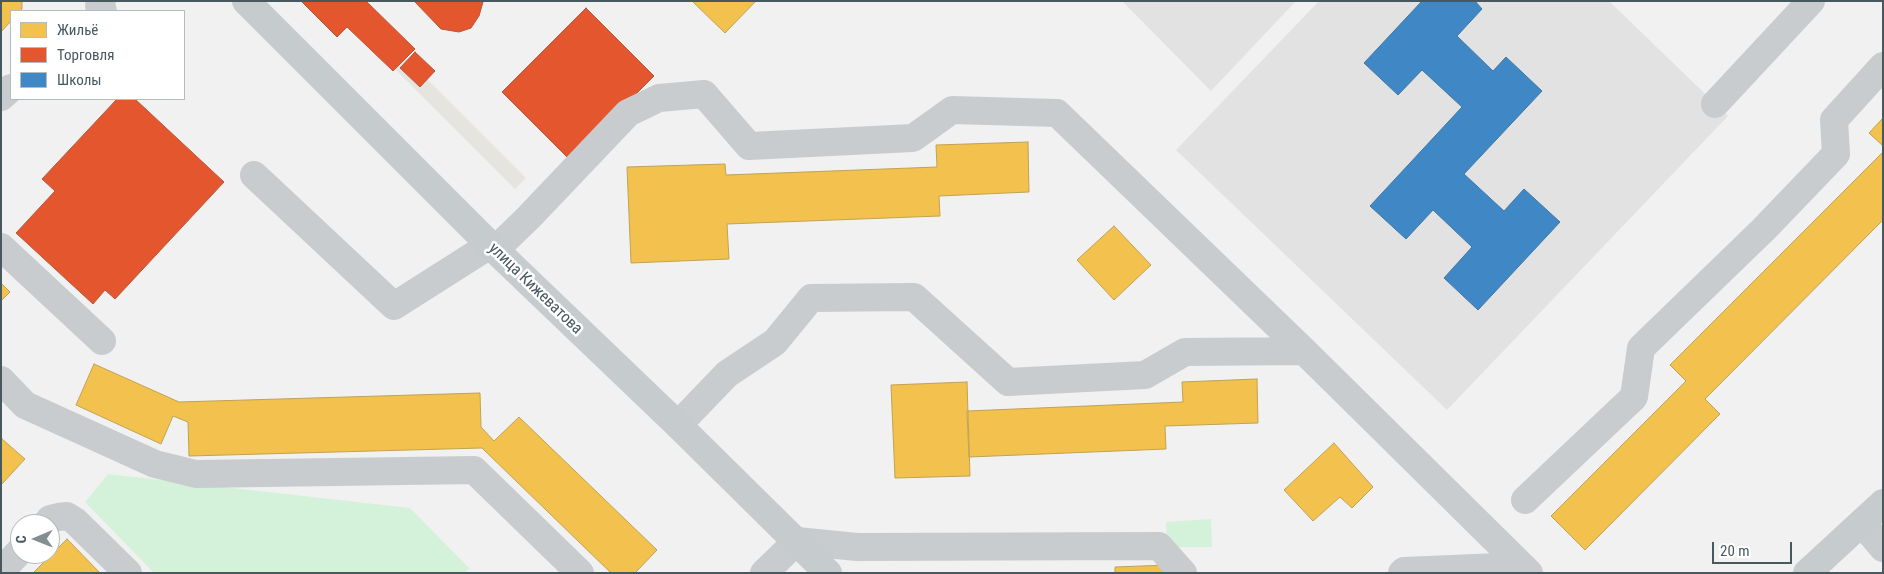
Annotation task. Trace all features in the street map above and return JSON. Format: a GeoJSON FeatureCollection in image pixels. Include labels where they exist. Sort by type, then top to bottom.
{"type":"FeatureCollection","features":[{"type":"Feature","properties":{"kind":"main road","name":"улица Кижеватова"},"geometry":{"type":"LineString","coordinates":[[246,1],[492,248],[678,425],[828,573]]}},
{"type":"Feature","properties":{"kind":"main road"},"geometry":{"type":"LineString","coordinates":[[1807,573],[1883,503]]}},
{"type":"Feature","properties":{"kind":"lane"},"geometry":{"type":"LineString","coordinates":[[1715,104],[1811,1]]}},
{"type":"Feature","properties":{"kind":"lane"},"geometry":{"type":"LineString","coordinates":[[1525,500],[1634,397],[1641,348],[1764,229],[1836,154],[1834,120],[1883,66]]}},
{"type":"Feature","properties":{"kind":"lane"},"geometry":{"type":"LineString","coordinates":[[254,175],[394,306],[492,248],[529,217],[628,113],[659,98],[704,94],[749,146],[914,138],[952,110],[1057,113],[1304,351],[1525,570]]}},
{"type":"Feature","properties":{"kind":"lane"},"geometry":{"type":"LineString","coordinates":[[1,248],[102,341]]}},
{"type":"Feature","properties":{"kind":"lane"},"geometry":{"type":"LineString","coordinates":[[678,425],[727,374],[775,342],[811,298],[914,297],[1008,382],[1145,375],[1185,352],[1304,351]]}},
{"type":"Feature","properties":{"kind":"lane"},"geometry":{"type":"LineString","coordinates":[[1,380],[26,405],[155,464],[196,474],[474,470],[578,572]]}},
{"type":"Feature","properties":{"kind":"lane"},"geometry":{"type":"LineString","coordinates":[[60,517],[67,516],[75,521],[128,573]]}},
{"type":"Feature","properties":{"kind":"lane"},"geometry":{"type":"LineString","coordinates":[[1862,523],[1883,548]]}},
{"type":"Feature","properties":{"kind":"lane"},"geometry":{"type":"LineString","coordinates":[[764,573],[796,541],[857,546],[1159,546],[1183,573]]}},
{"type":"Feature","properties":{"kind":"lane"},"geometry":{"type":"LineString","coordinates":[[1,571],[10,562]]}},
{"type":"Feature","properties":{"kind":"lane"},"geometry":{"type":"LineString","coordinates":[[1402,573],[1404,571],[1525,570]]}},
{"type":"Feature","properties":{"kind":"shaded area"},"geometry":{"type":"Polygon","coordinates":[[[1122,1],[1296,1],[1211,91],[1122,1]]]}},
{"type":"Feature","properties":{"kind":"shaded area"},"geometry":{"type":"Polygon","coordinates":[[[1319,1],[1609,1],[1728,116],[1447,410],[1176,150],[1319,1]]]}},
{"type":"Feature","properties":{"kind":"shaded area"},"geometry":{"type":"Polygon","coordinates":[[[382,34],[526,178],[515,189],[371,45],[382,34]]]}},
{"type":"Feature","properties":{"kind":"green space"},"geometry":{"type":"Polygon","coordinates":[[[108,474],[410,508],[469,568],[465,573],[154,573],[85,502],[108,474]]]}},
{"type":"Feature","properties":{"kind":"green space"},"geometry":{"type":"Polygon","coordinates":[[[1211,519],[1212,547],[1167,547],[1166,522],[1211,519]]]}},
{"type":"Feature","properties":{"kind":"building: Жильё"},"geometry":{"type":"Polygon","coordinates":[[[1,1],[22,1],[21,10],[10,10],[10,22],[1,32],[1,1]]]}},
{"type":"Feature","properties":{"kind":"building: Жильё"},"geometry":{"type":"Polygon","coordinates":[[[692,1],[756,1],[725,33],[692,1]]]}},
{"type":"Feature","properties":{"kind":"building: Жильё"},"geometry":{"type":"Polygon","coordinates":[[[1883,118],[1883,146],[1869,133],[1883,118]]]}},
{"type":"Feature","properties":{"kind":"building: Жильё"},"geometry":{"type":"Polygon","coordinates":[[[1028,142],[1029,192],[939,196],[940,216],[727,224],[729,259],[631,263],[627,167],[725,164],[726,175],[937,167],[936,145],[1028,142]]]}},
{"type":"Feature","properties":{"kind":"building: Жильё"},"geometry":{"type":"Polygon","coordinates":[[[1883,152],[1883,220],[1705,399],[1720,414],[1585,550],[1551,516],[1686,381],[1670,365],[1883,152]]]}},
{"type":"Feature","properties":{"kind":"building: Жильё"},"geometry":{"type":"Polygon","coordinates":[[[1114,226],[1151,265],[1114,300],[1077,260],[1114,226]]]}},
{"type":"Feature","properties":{"kind":"building: Жильё"},"geometry":{"type":"Polygon","coordinates":[[[1,283],[10,292],[1,301],[1,283]]]}},
{"type":"Feature","properties":{"kind":"building: Жильё"},"geometry":{"type":"Polygon","coordinates":[[[94,364],[179,402],[480,393],[481,427],[494,441],[519,417],[657,550],[635,573],[611,573],[482,448],[189,456],[188,422],[173,416],[161,444],[76,405],[94,364]]]}},
{"type":"Feature","properties":{"kind":"building: Жильё"},"geometry":{"type":"Polygon","coordinates":[[[1257,379],[1258,423],[1165,426],[1166,449],[969,457],[967,411],[1183,402],[1182,382],[1257,379]]]}},
{"type":"Feature","properties":{"kind":"building: Жильё"},"geometry":{"type":"Polygon","coordinates":[[[967,382],[970,476],[895,478],[891,385],[967,382]]]}},
{"type":"Feature","properties":{"kind":"building: Жильё"},"geometry":{"type":"Polygon","coordinates":[[[1,440],[25,459],[1,485],[1,440]]]}},
{"type":"Feature","properties":{"kind":"building: Жильё"},"geometry":{"type":"Polygon","coordinates":[[[1334,443],[1373,487],[1352,508],[1340,497],[1313,521],[1284,490],[1334,443]]]}},
{"type":"Feature","properties":{"kind":"building: Жильё"},"geometry":{"type":"Polygon","coordinates":[[[67,539],[100,573],[33,573],[42,564],[60,564],[60,546],[67,539]]]}},
{"type":"Feature","properties":{"kind":"building: Жильё"},"geometry":{"type":"Polygon","coordinates":[[[1169,565],[1169,573],[1115,573],[1115,567],[1169,565]]]}},
{"type":"Feature","properties":{"kind":"building: Торговля"},"geometry":{"type":"Polygon","coordinates":[[[301,1],[366,1],[415,49],[393,71],[347,27],[337,37],[301,1]]]}},
{"type":"Feature","properties":{"kind":"building: Торговля"},"geometry":{"type":"Polygon","coordinates":[[[414,1],[483,2],[479,16],[471,28],[459,32],[441,29],[414,1]]]}},
{"type":"Feature","properties":{"kind":"building: Торговля"},"geometry":{"type":"Polygon","coordinates":[[[586,8],[654,76],[570,160],[502,92],[586,8]]]}},
{"type":"Feature","properties":{"kind":"building: Торговля"},"geometry":{"type":"Polygon","coordinates":[[[415,52],[435,71],[420,87],[400,68],[415,52]]]}},
{"type":"Feature","properties":{"kind":"building: Торговля"},"geometry":{"type":"Polygon","coordinates":[[[116,100],[136,100],[224,182],[115,299],[105,290],[93,304],[16,233],[55,191],[42,179],[116,100]]]}},
{"type":"Feature","properties":{"kind":"building: Школы"},"geometry":{"type":"Polygon","coordinates":[[[1422,1],[1475,1],[1482,9],[1457,36],[1493,71],[1506,57],[1542,91],[1464,174],[1504,211],[1524,189],[1560,222],[1478,310],[1444,278],[1472,247],[1433,210],[1406,239],[1370,206],[1462,107],[1422,70],[1398,95],[1364,63],[1422,1]]]}}]}
